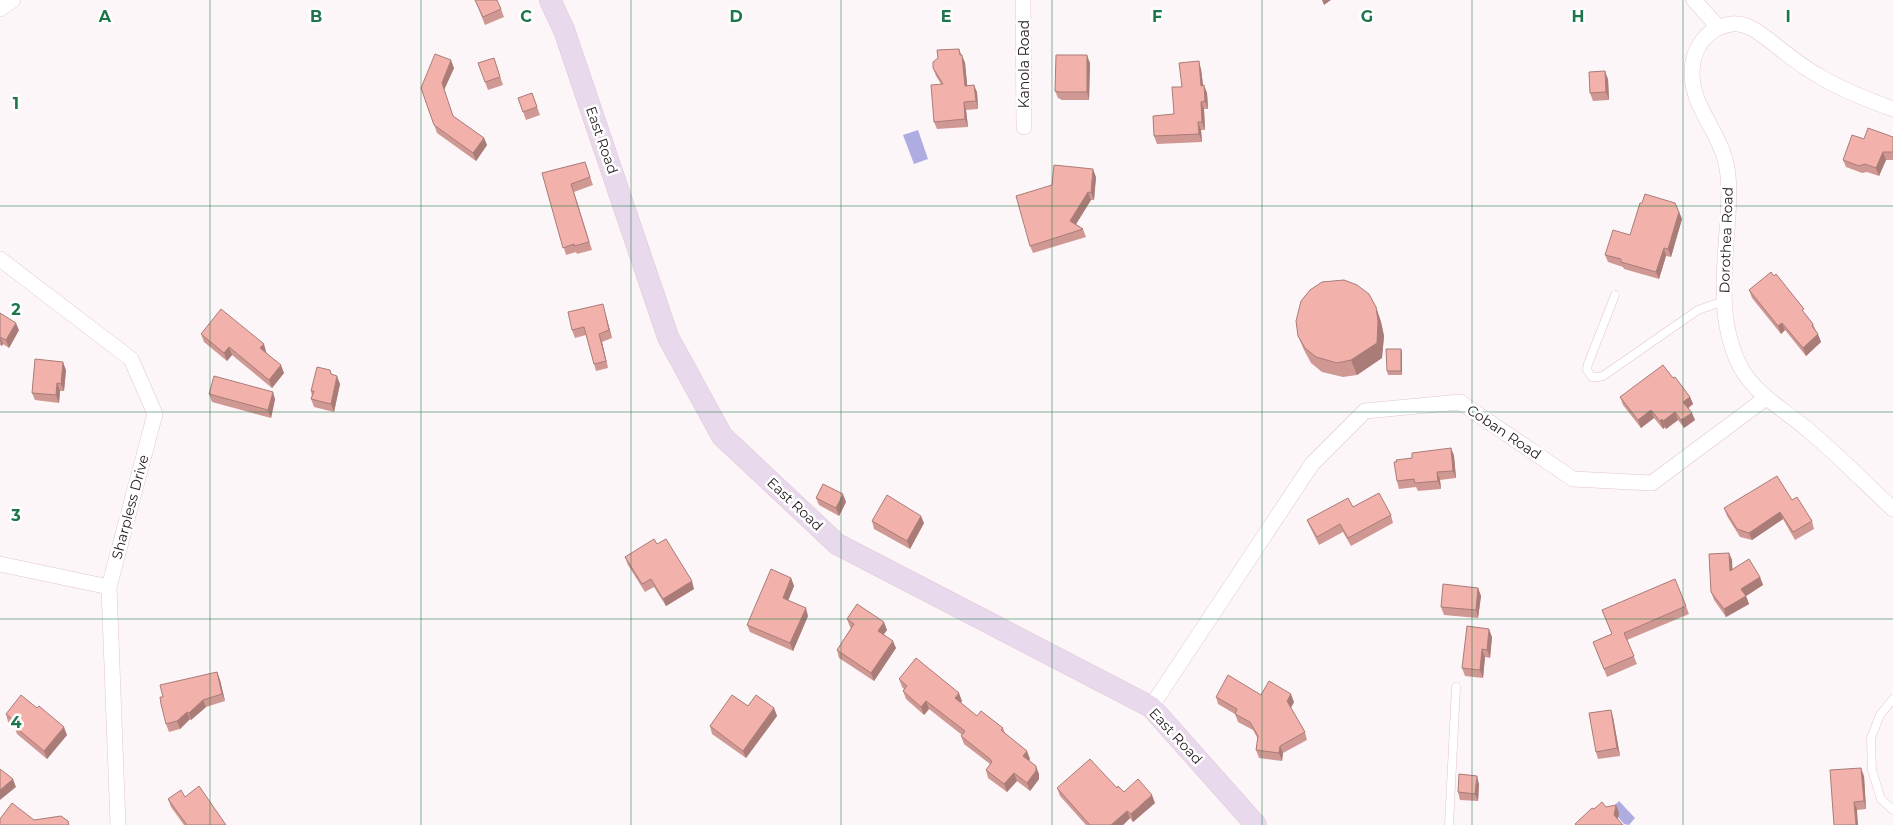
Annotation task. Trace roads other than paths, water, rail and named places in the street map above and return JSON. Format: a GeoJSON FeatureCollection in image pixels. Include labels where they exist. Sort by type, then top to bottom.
{"type":"FeatureCollection","features":[{"type":"Feature","properties":{"kind":"street"},"geometry":{"type":"LineString","coordinates":[[0,9],[13,0]]}},
{"type":"Feature","properties":{"kind":"street","name":"East Road"},"geometry":{"type":"LineString","coordinates":[[550,0],[564,30],[668,337],[722,436],[837,544],[1151,707],[1256,825]]}},
{"type":"Feature","properties":{"kind":"street","name":"Kanola Road"},"geometry":{"type":"LineString","coordinates":[[1023,0],[1024,127]]}},
{"type":"Feature","properties":{"kind":"street"},"geometry":{"type":"LineString","coordinates":[[1694,0],[1718,27],[1740,24],[1754,29],[1820,77],[1893,109]]}},
{"type":"Feature","properties":{"kind":"street","name":"Dorothea Road"},"geometry":{"type":"LineString","coordinates":[[1718,27],[1707,34],[1698,45],[1692,73],[1693,88],[1698,103],[1726,159],[1729,198],[1724,301],[1729,342],[1742,370],[1766,398],[1808,430],[1893,509]]}},
{"type":"Feature","properties":{"kind":"street","name":"Sharpless Drive"},"geometry":{"type":"LineString","coordinates":[[0,259],[131,359],[155,414],[109,587],[118,825]]}},
{"type":"Feature","properties":{"kind":"street","name":"Coban Road"},"geometry":{"type":"LineString","coordinates":[[1151,707],[1312,464],[1365,411],[1460,402],[1573,479],[1652,483],[1766,398]]}},
{"type":"Feature","properties":{"kind":"street"},"geometry":{"type":"LineString","coordinates":[[0,564],[109,587]]}},
{"type":"Feature","properties":{"kind":"lane"},"geometry":{"type":"LineString","coordinates":[[1616,294],[1588,364],[1587,370],[1592,377],[1598,378],[1603,376],[1698,310],[1724,301]]}},
{"type":"Feature","properties":{"kind":"lane"},"geometry":{"type":"LineString","coordinates":[[1449,825],[1456,688]]}},
{"type":"Feature","properties":{"kind":"lane"},"geometry":{"type":"LineString","coordinates":[[1893,699],[1880,716],[1871,738],[1872,770],[1881,799],[1893,810]]}},
{"type":"Feature","properties":{"kind":"water"},"geometry":{"type":"Polygon","coordinates":[[[918,130],[928,159],[914,164],[903,135],[918,130]]]}},
{"type":"Feature","properties":{"kind":"water"},"geometry":{"type":"Polygon","coordinates":[[[1619,801],[1635,818],[1629,825],[1624,824],[1611,809],[1619,801]]]}}]}
